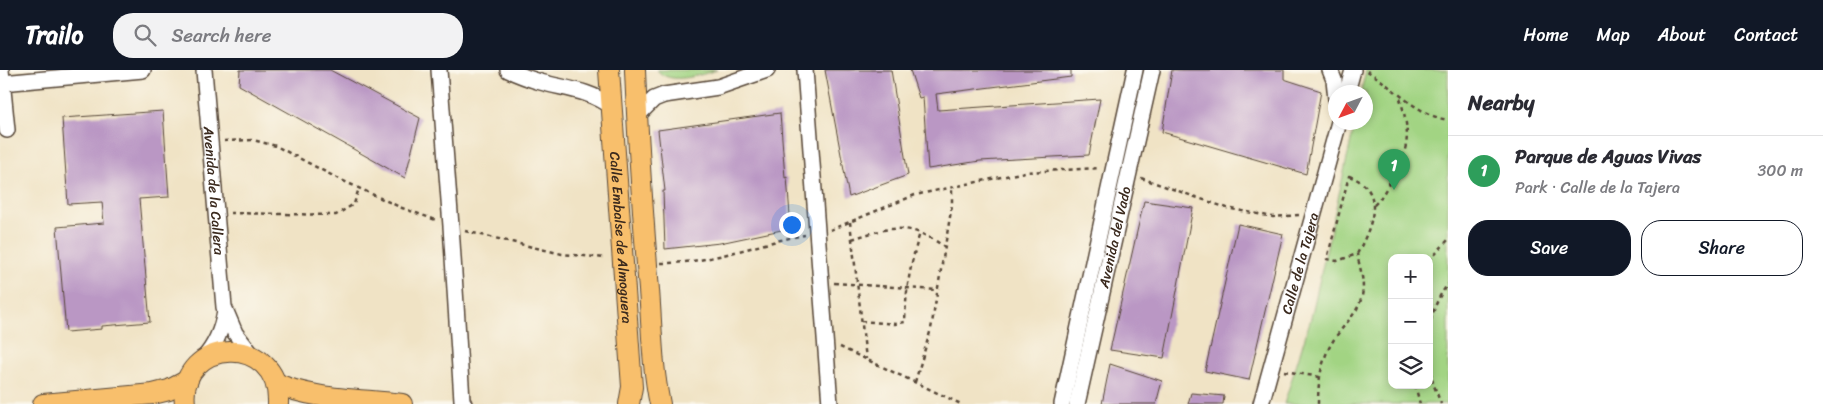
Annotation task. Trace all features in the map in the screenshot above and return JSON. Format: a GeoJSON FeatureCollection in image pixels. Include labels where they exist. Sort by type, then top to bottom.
{"type":"FeatureCollection","features":[{"type":"Feature","properties":{"kind":"main road","name":"Calle Embalse de Almoguera"},"geometry":{"type":"LineString","coordinates":[[609,70],[610,106],[632,387],[629,404]]}},
{"type":"Feature","properties":{"kind":"main road","name":"Calle Embalse de Almoguera"},"geometry":{"type":"LineString","coordinates":[[635,70],[656,384],[660,404]]}},
{"type":"Feature","properties":{"kind":"main road"},"geometry":{"type":"LineString","coordinates":[[185,404],[184,396],[188,380],[197,365],[203,359],[214,354],[228,352],[245,353],[253,356],[265,365],[276,383],[278,404]]}},
{"type":"Feature","properties":{"kind":"main road"},"geometry":{"type":"LineString","coordinates":[[43,404],[153,394],[169,390],[188,380]]}},
{"type":"Feature","properties":{"kind":"main road"},"geometry":{"type":"LineString","coordinates":[[276,383],[291,390],[308,393],[402,404]]}},
{"type":"Feature","properties":{"kind":"street"},"geometry":{"type":"LineString","coordinates":[[7,130],[2,77],[143,70]]}},
{"type":"Feature","properties":{"kind":"street","name":"Avenida de la Callera"},"geometry":{"type":"LineString","coordinates":[[203,359],[210,352],[221,332],[225,311],[204,70]]}},
{"type":"Feature","properties":{"kind":"street"},"geometry":{"type":"LineString","coordinates":[[439,70],[462,400],[464,404]]}},
{"type":"Feature","properties":{"kind":"street"},"geometry":{"type":"LineString","coordinates":[[508,70],[538,81],[579,90],[598,97],[610,106]]}},
{"type":"Feature","properties":{"kind":"street"},"geometry":{"type":"LineString","coordinates":[[637,116],[654,99],[664,95],[718,87],[767,70]]}},
{"type":"Feature","properties":{"kind":"street"},"geometry":{"type":"LineString","coordinates":[[805,70],[827,340],[830,404]]}},
{"type":"Feature","properties":{"kind":"street","name":"Avenida del Vado"},"geometry":{"type":"LineString","coordinates":[[1077,404],[1121,171],[1135,70]]}},
{"type":"Feature","properties":{"kind":"street","name":"Avenida del Vado"},"geometry":{"type":"LineString","coordinates":[[1062,404],[1121,171],[1152,70]]}},
{"type":"Feature","properties":{"kind":"street"},"geometry":{"type":"LineString","coordinates":[[1330,70],[1335,85]]}},
{"type":"Feature","properties":{"kind":"street"},"geometry":{"type":"LineString","coordinates":[[1349,85],[1353,70]]}},
{"type":"Feature","properties":{"kind":"street","name":"Calle de la Tajera"},"geometry":{"type":"LineString","coordinates":[[1261,404],[1336,130]]}},
{"type":"Feature","properties":{"kind":"street","name":"Avenida de la Callera"},"geometry":{"type":"LineString","coordinates":[[225,311],[235,332],[253,356]]}},
{"type":"Feature","properties":{"kind":"path"},"geometry":{"type":"LineString","coordinates":[[1366,70],[1427,113],[1439,119],[1448,120]]}},
{"type":"Feature","properties":{"kind":"path"},"geometry":{"type":"LineString","coordinates":[[1374,204],[1380,200],[1403,161],[1407,142],[1407,120],[1399,95]]}},
{"type":"Feature","properties":{"kind":"path"},"geometry":{"type":"LineString","coordinates":[[211,142],[253,140],[276,146],[402,208],[475,234],[562,254],[623,259]]}},
{"type":"Feature","properties":{"kind":"path"},"geometry":{"type":"LineString","coordinates":[[647,262],[673,263],[724,256],[789,237],[835,229],[916,195],[1025,172],[1121,171],[1227,208],[1273,217],[1314,215]]}},
{"type":"Feature","properties":{"kind":"path"},"geometry":{"type":"LineString","coordinates":[[1318,404],[1323,362],[1333,341],[1353,315],[1362,297],[1364,278],[1357,254],[1372,224],[1374,204],[1369,190],[1358,179],[1349,176],[1327,259],[1337,261],[1357,254]]}},
{"type":"Feature","properties":{"kind":"path"},"geometry":{"type":"LineString","coordinates":[[915,382],[931,329],[952,205],[952,187]]}},
{"type":"Feature","properties":{"kind":"path"},"geometry":{"type":"LineString","coordinates":[[228,213],[336,215],[354,204],[359,188]]}},
{"type":"Feature","properties":{"kind":"path"},"geometry":{"type":"LineString","coordinates":[[850,222],[866,359]]}},
{"type":"Feature","properties":{"kind":"path"},"geometry":{"type":"LineString","coordinates":[[852,239],[893,227],[927,234],[945,247]]}},
{"type":"Feature","properties":{"kind":"path"},"geometry":{"type":"LineString","coordinates":[[861,321],[895,324],[905,322],[906,288],[910,265],[920,233]]}},
{"type":"Feature","properties":{"kind":"path"},"geometry":{"type":"LineString","coordinates":[[1433,257],[1448,240]]}},
{"type":"Feature","properties":{"kind":"path"},"geometry":{"type":"LineString","coordinates":[[821,282],[937,290]]}},
{"type":"Feature","properties":{"kind":"path"},"geometry":{"type":"LineString","coordinates":[[1433,310],[1440,294],[1448,284]]}},
{"type":"Feature","properties":{"kind":"path"},"geometry":{"type":"LineString","coordinates":[[827,340],[960,404]]}},
{"type":"Feature","properties":{"kind":"path"},"geometry":{"type":"LineString","coordinates":[[1272,369],[1320,377]]}},
{"type":"Feature","properties":{"kind":"path"},"geometry":{"type":"LineString","coordinates":[[1433,383],[1441,404]]}},
{"type":"Feature","properties":{"kind":"path"},"geometry":{"type":"LineString","coordinates":[[1416,389],[1420,404]]}},
{"type":"Feature","properties":{"kind":"green space"},"geometry":{"type":"Polygon","coordinates":[[[657,70],[717,70],[686,78],[677,78],[663,75],[657,70]]]}},
{"type":"Feature","properties":{"kind":"green space"},"geometry":{"type":"Polygon","coordinates":[[[1366,70],[1448,70],[1448,404],[1284,404],[1311,318],[1353,130],[1373,130],[1373,85],[1363,85],[1366,70]]]}},
{"type":"Feature","properties":{"kind":"building"},"geometry":{"type":"Polygon","coordinates":[[[240,70],[330,70],[420,118],[405,178],[239,85],[240,70]]]}},
{"type":"Feature","properties":{"kind":"building"},"geometry":{"type":"Polygon","coordinates":[[[825,70],[891,70],[908,175],[849,197],[825,70]]]}},
{"type":"Feature","properties":{"kind":"building"},"geometry":{"type":"Polygon","coordinates":[[[910,70],[1071,70],[1071,77],[936,94],[938,110],[1100,99],[1089,155],[980,161],[928,169],[923,97],[919,98],[910,70]]]}},
{"type":"Feature","properties":{"kind":"building"},"geometry":{"type":"Polygon","coordinates":[[[1172,70],[1284,70],[1284,79],[1321,91],[1306,174],[1162,132],[1172,70]]]}},
{"type":"Feature","properties":{"kind":"building"},"geometry":{"type":"Polygon","coordinates":[[[163,111],[169,197],[139,199],[150,322],[102,326],[102,329],[66,332],[57,227],[104,223],[102,202],[68,204],[62,118],[163,111]]]}},
{"type":"Feature","properties":{"kind":"building"},"geometry":{"type":"Polygon","coordinates":[[[780,113],[791,228],[720,243],[665,249],[663,191],[665,191],[658,130],[780,113]]]}},
{"type":"Feature","properties":{"kind":"building"},"geometry":{"type":"Polygon","coordinates":[[[1144,201],[1193,208],[1164,358],[1110,350],[1144,201]]]}},
{"type":"Feature","properties":{"kind":"building"},"geometry":{"type":"Polygon","coordinates":[[[1238,224],[1283,234],[1249,380],[1205,371],[1238,224]]]}},
{"type":"Feature","properties":{"kind":"building"},"geometry":{"type":"Polygon","coordinates":[[[1110,364],[1162,381],[1156,404],[1102,404],[1110,364]]]}},
{"type":"Feature","properties":{"kind":"building"},"geometry":{"type":"Polygon","coordinates":[[[1191,393],[1224,396],[1223,404],[1188,404],[1191,393]]]}},
{"type":"Feature","properties":{"kind":"place","name":"Parque de Aguas Vivas"},"geometry":{"type":"Point","coordinates":[1394,190]}}]}
